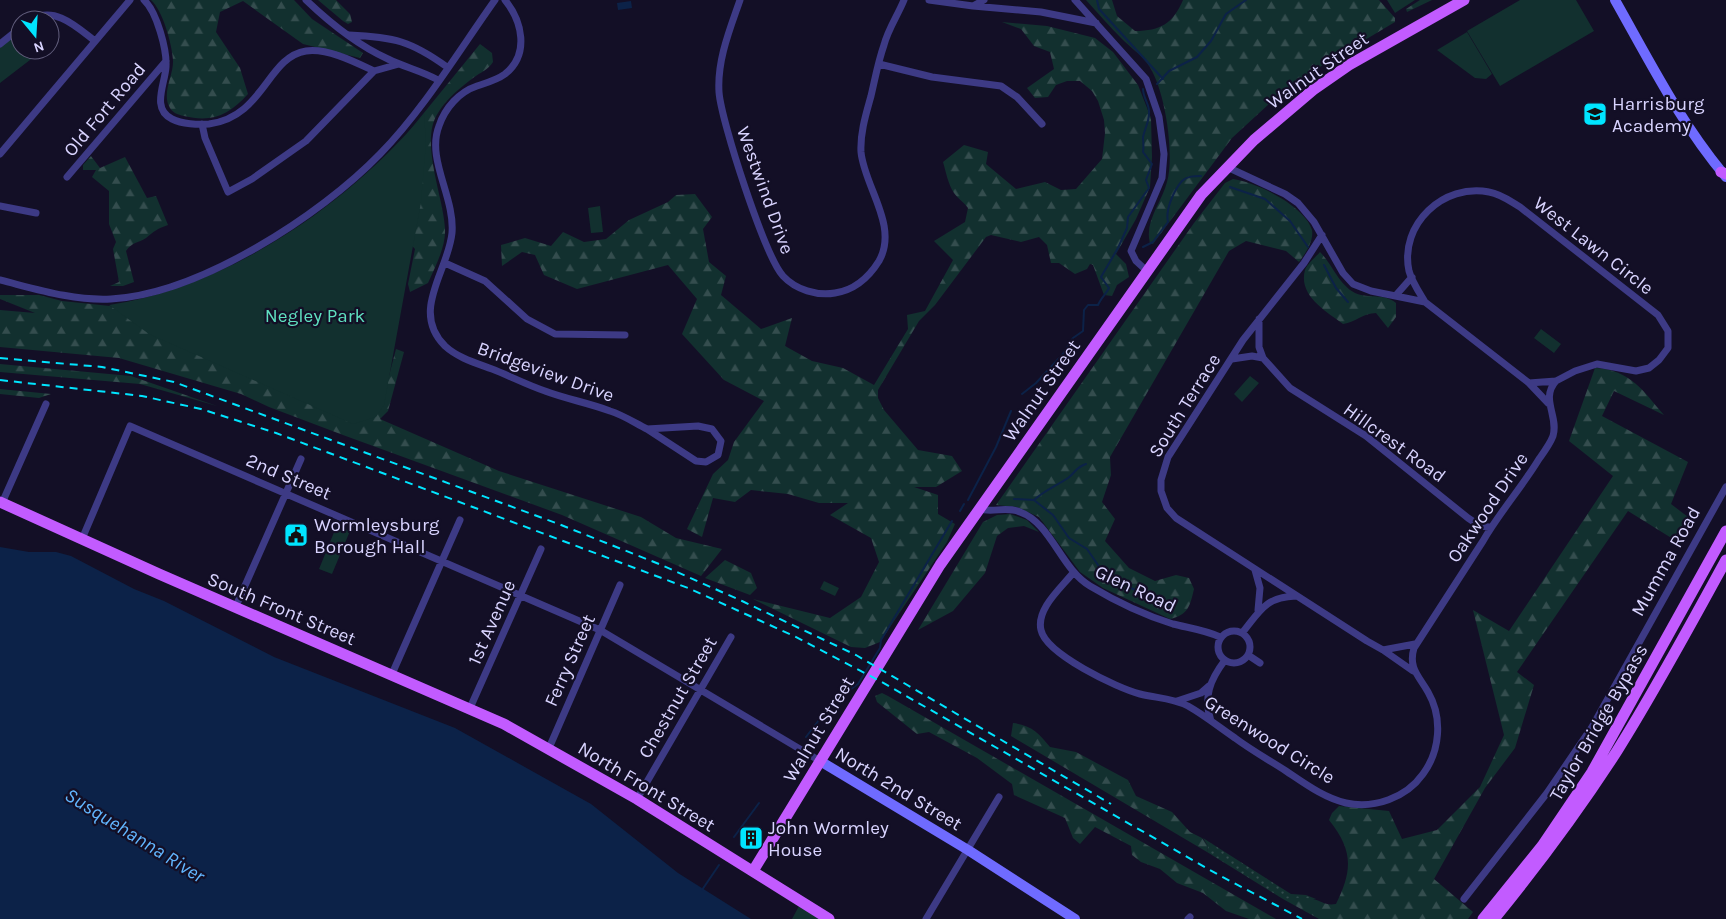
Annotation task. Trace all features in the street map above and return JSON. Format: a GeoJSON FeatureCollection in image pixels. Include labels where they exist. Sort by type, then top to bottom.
{"type":"FeatureCollection","features":[{"type":"Feature","properties":{"kind":"main road","name":"Walnut Street"},"geometry":{"type":"LineString","coordinates":[[753,871],[916,602],[979,509],[1190,210],[1227,167],[1268,127],[1313,90],[1349,66],[1464,0]]}},
{"type":"Feature","properties":{"kind":"main road","name":"South Front Street"},"geometry":{"type":"LineString","coordinates":[[1,502],[470,708],[549,748]]}},
{"type":"Feature","properties":{"kind":"main road","name":"Taylor Bridge Bypass"},"geometry":{"type":"LineString","coordinates":[[1483,919],[1542,846],[1592,772],[1726,531]]}},
{"type":"Feature","properties":{"kind":"main road","name":"Taylor Bridge Bypass"},"geometry":{"type":"LineString","coordinates":[[1494,919],[1549,850],[1616,752],[1652,693],[1726,560]]}},
{"type":"Feature","properties":{"kind":"main road","name":"North Front Street"},"geometry":{"type":"LineString","coordinates":[[549,748],[637,799],[829,919]]}},
{"type":"Feature","properties":{"kind":"street"},"geometry":{"type":"LineString","coordinates":[[0,153],[130,0]]}},
{"type":"Feature","properties":{"kind":"street"},"geometry":{"type":"LineString","coordinates":[[144,0],[152,8],[157,20],[166,61],[160,96],[162,111],[174,120],[202,124],[219,122],[241,113],[282,65],[304,51],[322,52],[344,58],[374,71]]}},
{"type":"Feature","properties":{"kind":"street"},"geometry":{"type":"LineString","coordinates":[[306,0],[325,18],[377,54],[426,73],[438,80]]}},
{"type":"Feature","properties":{"kind":"street"},"geometry":{"type":"LineString","coordinates":[[0,280],[76,297],[110,299],[166,287],[211,270],[282,232],[343,188],[380,154],[400,132],[495,0]]}},
{"type":"Feature","properties":{"kind":"street","name":"Bridgeview Drive"},"geometry":{"type":"LineString","coordinates":[[505,0],[516,16],[522,34],[520,48],[515,61],[505,74],[475,86],[459,96],[448,109],[437,132],[436,156],[451,213],[452,234],[445,263],[432,293],[429,308],[431,324],[447,348],[469,360],[543,391],[608,410],[647,429],[701,462],[714,458],[720,450],[719,436],[709,428],[647,429]]}},
{"type":"Feature","properties":{"kind":"street","name":"Westwind Drive"},"geometry":{"type":"LineString","coordinates":[[740,0],[721,63],[719,90],[722,114],[773,260],[782,274],[803,290],[824,294],[851,289],[872,271],[882,254],[884,228],[862,161],[861,150],[864,123],[884,44],[904,0]]}},
{"type":"Feature","properties":{"kind":"street"},"geometry":{"type":"LineString","coordinates":[[929,0],[1041,12],[1097,23]]}},
{"type":"Feature","properties":{"kind":"street"},"geometry":{"type":"LineString","coordinates":[[973,6],[984,0]]}},
{"type":"Feature","properties":{"kind":"street"},"geometry":{"type":"LineString","coordinates":[[1075,0],[1146,79],[1159,117],[1164,154],[1162,178],[1131,251],[1136,261],[1147,270]]}},
{"type":"Feature","properties":{"kind":"street"},"geometry":{"type":"LineString","coordinates":[[1615,0],[1672,100],[1724,175]]}},
{"type":"Feature","properties":{"kind":"street"},"geometry":{"type":"LineString","coordinates":[[60,17],[95,41]]}},
{"type":"Feature","properties":{"kind":"street"},"geometry":{"type":"LineString","coordinates":[[349,35],[397,39],[421,49],[447,67]]}},
{"type":"Feature","properties":{"kind":"street"},"geometry":{"type":"LineString","coordinates":[[0,44],[10,36]]}},
{"type":"Feature","properties":{"kind":"street","name":"Old Fort Road"},"geometry":{"type":"LineString","coordinates":[[67,177],[166,61]]}},
{"type":"Feature","properties":{"kind":"street"},"geometry":{"type":"LineString","coordinates":[[202,124],[204,138],[228,192],[252,179],[306,140],[374,71],[399,64]]}},
{"type":"Feature","properties":{"kind":"street"},"geometry":{"type":"LineString","coordinates":[[879,64],[932,77],[1001,86],[1017,97],[1042,124]]}},
{"type":"Feature","properties":{"kind":"street"},"geometry":{"type":"LineString","coordinates":[[1227,167],[1290,197],[1307,212],[1348,280],[1361,288],[1397,294],[1425,302],[1529,383],[1548,403]]}},
{"type":"Feature","properties":{"kind":"street","name":"West Lawn Circle"},"geometry":{"type":"LineString","coordinates":[[1425,302],[1412,278],[1408,251],[1413,232],[1423,215],[1439,201],[1450,196],[1473,191],[1489,192],[1504,197],[1536,219],[1658,315],[1666,326],[1668,343],[1666,351],[1648,368],[1636,371],[1598,364],[1575,371],[1556,381]]}},
{"type":"Feature","properties":{"kind":"street"},"geometry":{"type":"LineString","coordinates":[[0,206],[36,213]]}},
{"type":"Feature","properties":{"kind":"street","name":"South Terrace"},"geometry":{"type":"LineString","coordinates":[[1322,235],[1304,263],[1259,318],[1168,457],[1162,476],[1161,491],[1168,508],[1176,518],[1383,650]]}},
{"type":"Feature","properties":{"kind":"street"},"geometry":{"type":"LineString","coordinates":[[445,263],[485,280],[527,319],[555,334],[625,336]]}},
{"type":"Feature","properties":{"kind":"street"},"geometry":{"type":"LineString","coordinates":[[1397,294],[1412,278]]}},
{"type":"Feature","properties":{"kind":"street"},"geometry":{"type":"LineString","coordinates":[[1259,318],[1259,347],[1263,358]]}},
{"type":"Feature","properties":{"kind":"street"},"geometry":{"type":"LineString","coordinates":[[1232,359],[1252,356],[1263,358]]}},
{"type":"Feature","properties":{"kind":"street","name":"Hillcrest Road"},"geometry":{"type":"LineString","coordinates":[[1263,358],[1290,388],[1366,436],[1468,518],[1480,526],[1489,527]]}},
{"type":"Feature","properties":{"kind":"street"},"geometry":{"type":"LineString","coordinates":[[1529,383],[1556,381]]}},
{"type":"Feature","properties":{"kind":"street"},"geometry":{"type":"LineString","coordinates":[[1548,403],[1552,385],[1556,381]]}},
{"type":"Feature","properties":{"kind":"street","name":"Oakwood Drive"},"geometry":{"type":"LineString","coordinates":[[1415,644],[1483,541],[1489,527],[1518,491],[1552,437],[1553,416],[1548,403]]}},
{"type":"Feature","properties":{"kind":"street"},"geometry":{"type":"LineString","coordinates":[[1,502],[46,404]]}},
{"type":"Feature","properties":{"kind":"street","name":"2nd Street"},"geometry":{"type":"LineString","coordinates":[[82,539],[130,426],[600,630]]}},
{"type":"Feature","properties":{"kind":"street"},"geometry":{"type":"LineString","coordinates":[[236,606],[301,459]]}},
{"type":"Feature","properties":{"kind":"street","name":"Mumma Road"},"geometry":{"type":"LineString","coordinates":[[1464,899],[1541,801],[1592,727],[1726,486]]}},
{"type":"Feature","properties":{"kind":"street","name":"Glen Road"},"geometry":{"type":"LineString","coordinates":[[979,509],[989,512],[1011,510],[1028,515],[1043,531],[1073,573],[1089,586],[1141,612],[1174,624],[1206,630],[1220,638]]}},
{"type":"Feature","properties":{"kind":"street"},"geometry":{"type":"LineString","coordinates":[[392,674],[460,520]]}},
{"type":"Feature","properties":{"kind":"street","name":"1st Avenue"},"geometry":{"type":"LineString","coordinates":[[470,708],[541,549]]}},
{"type":"Feature","properties":{"kind":"street"},"geometry":{"type":"LineString","coordinates":[[1255,570],[1260,588],[1258,610]]}},
{"type":"Feature","properties":{"kind":"street","name":"Greenwood Circle"},"geometry":{"type":"LineString","coordinates":[[1073,573],[1041,616],[1041,631],[1048,643],[1059,654],[1116,684],[1140,694],[1176,702],[1211,721],[1329,796],[1356,804],[1382,802],[1401,794],[1417,782],[1428,767],[1436,748],[1438,725],[1435,708],[1428,692],[1414,672],[1383,650]]}},
{"type":"Feature","properties":{"kind":"street","name":"Ferry Street"},"geometry":{"type":"LineString","coordinates":[[549,748],[620,585]]}},
{"type":"Feature","properties":{"kind":"street"},"geometry":{"type":"LineString","coordinates":[[1242,633],[1258,610],[1270,602],[1297,596]]}},
{"type":"Feature","properties":{"kind":"street","name":"North 2nd Street"},"geometry":{"type":"LineString","coordinates":[[600,630],[968,850],[1075,919]]}},
{"type":"Feature","properties":{"kind":"street"},"geometry":{"type":"LineString","coordinates":[[1233,630],[1242,633],[1250,642],[1248,655],[1240,662],[1225,660],[1218,648],[1220,638],[1233,630]]}},
{"type":"Feature","properties":{"kind":"street","name":"Chestnut Street"},"geometry":{"type":"LineString","coordinates":[[637,799],[731,637]]}},
{"type":"Feature","properties":{"kind":"street"},"geometry":{"type":"LineString","coordinates":[[1383,650],[1415,644],[1411,662],[1414,672]]}},
{"type":"Feature","properties":{"kind":"street"},"geometry":{"type":"LineString","coordinates":[[1248,655],[1260,663]]}},
{"type":"Feature","properties":{"kind":"street"},"geometry":{"type":"LineString","coordinates":[[1176,702],[1200,693],[1209,686],[1225,660]]}},
{"type":"Feature","properties":{"kind":"street"},"geometry":{"type":"LineString","coordinates":[[1209,686],[1206,702],[1211,721]]}},
{"type":"Feature","properties":{"kind":"street"},"geometry":{"type":"LineString","coordinates":[[926,919],[999,797]]}},
{"type":"Feature","properties":{"kind":"green space"},"geometry":{"type":"Polygon","coordinates":[[[151,0],[294,0],[312,19],[363,53],[360,58],[303,44],[243,1],[220,12],[216,32],[240,68],[248,94],[234,107],[219,116],[194,118],[182,116],[171,110],[167,101],[167,89],[173,65],[172,53],[163,20],[151,0]]]}},
{"type":"Feature","properties":{"kind":"green space"},"geometry":{"type":"Polygon","coordinates":[[[318,0],[336,0],[350,14],[352,22],[348,24],[343,21],[318,0]]]}},
{"type":"Feature","properties":{"kind":"green space"},"geometry":{"type":"Polygon","coordinates":[[[1086,0],[1112,0],[1117,16],[1135,31],[1144,31],[1165,24],[1175,15],[1183,0],[1379,0],[1395,18],[1395,22],[1303,77],[1270,103],[1232,138],[1153,244],[1150,243],[1149,227],[1165,190],[1170,155],[1167,121],[1159,88],[1147,63],[1086,0]]]}},
{"type":"Feature","properties":{"kind":"green space"},"geometry":{"type":"Polygon","coordinates":[[[1387,0],[1415,0],[1395,13],[1387,0]]]}},
{"type":"Feature","properties":{"kind":"green space"},"geometry":{"type":"Polygon","coordinates":[[[1420,0],[1432,0],[1407,12],[1406,9],[1420,0]]]}},
{"type":"Feature","properties":{"kind":"green space"},"geometry":{"type":"Polygon","coordinates":[[[1520,0],[1576,0],[1594,31],[1500,86],[1467,31],[1520,0]]]}},
{"type":"Feature","properties":{"kind":"green space"},"geometry":{"type":"Polygon","coordinates":[[[1002,22],[1047,26],[1095,38],[1113,52],[1138,85],[1151,118],[1152,157],[1150,187],[1136,219],[1116,254],[1126,264],[1129,277],[1117,285],[1112,296],[1104,295],[1093,265],[1090,264],[1087,269],[1075,274],[1059,263],[1051,263],[1047,245],[1039,237],[1021,242],[991,235],[986,237],[935,305],[919,321],[878,390],[878,398],[884,410],[918,450],[952,456],[962,471],[936,487],[914,487],[938,495],[938,514],[955,524],[947,542],[880,642],[865,648],[851,647],[753,599],[830,618],[861,597],[879,562],[871,538],[830,515],[848,503],[819,503],[788,494],[751,490],[735,502],[713,498],[702,537],[687,529],[713,474],[728,460],[734,442],[764,401],[724,380],[682,334],[697,299],[668,265],[577,289],[544,275],[535,255],[522,252],[502,266],[501,245],[525,238],[551,246],[563,232],[584,242],[606,239],[629,220],[668,202],[676,195],[695,194],[712,217],[703,229],[709,262],[726,276],[721,295],[761,329],[792,318],[785,346],[812,361],[843,368],[874,385],[908,329],[907,315],[925,311],[953,260],[934,241],[965,222],[968,208],[952,189],[943,162],[964,145],[988,152],[986,164],[1016,189],[1045,182],[1061,190],[1076,189],[1102,159],[1105,133],[1104,120],[1098,101],[1092,91],[1080,81],[1067,81],[1056,85],[1048,97],[1035,98],[1027,88],[1054,69],[1050,52],[1034,46],[1021,29],[1002,22]]]}},
{"type":"Feature","properties":{"kind":"green space"},"geometry":{"type":"Polygon","coordinates":[[[1467,32],[1492,74],[1486,79],[1475,78],[1437,50],[1467,32]]]}},
{"type":"Feature","properties":{"kind":"green space"},"geometry":{"type":"Polygon","coordinates":[[[10,40],[10,60],[30,60],[0,83],[0,47],[10,40]]]}},
{"type":"Feature","properties":{"kind":"green space"},"geometry":{"type":"Polygon","coordinates":[[[480,44],[492,53],[493,62],[487,69],[449,98],[438,113],[433,125],[431,139],[432,154],[444,216],[445,236],[440,257],[428,283],[410,292],[408,284],[415,249],[404,237],[384,162],[480,44]]]}},
{"type":"Feature","properties":{"kind":"green space","name":"Negley Park"},"geometry":{"type":"Polygon","coordinates":[[[424,114],[426,142],[421,202],[384,405],[376,417],[353,424],[149,334],[109,305],[154,295],[198,280],[241,261],[282,237],[322,210],[359,180],[393,148],[424,114]]]}},
{"type":"Feature","properties":{"kind":"green space"},"geometry":{"type":"Polygon","coordinates":[[[91,156],[100,168],[125,157],[147,198],[156,196],[168,225],[158,229],[128,248],[126,251],[134,282],[123,286],[110,286],[119,282],[113,249],[116,242],[109,224],[109,191],[92,177],[96,170],[83,170],[83,165],[91,156]]]}},
{"type":"Feature","properties":{"kind":"green space"},"geometry":{"type":"Polygon","coordinates":[[[1233,179],[1266,190],[1290,204],[1308,221],[1312,230],[1312,239],[1299,262],[1286,251],[1246,241],[1229,251],[1110,457],[1111,475],[1102,502],[1115,519],[1105,541],[1129,568],[1155,581],[1176,575],[1189,578],[1194,589],[1189,605],[1181,615],[1170,619],[1103,588],[1080,572],[1039,517],[1017,507],[996,505],[1194,223],[1225,183],[1233,179]]]}},
{"type":"Feature","properties":{"kind":"green space"},"geometry":{"type":"Polygon","coordinates":[[[600,206],[603,232],[591,233],[588,208],[600,206]]]}},
{"type":"Feature","properties":{"kind":"green space"},"geometry":{"type":"Polygon","coordinates":[[[1320,252],[1340,280],[1349,289],[1360,295],[1387,298],[1396,303],[1396,317],[1388,328],[1376,313],[1367,314],[1343,324],[1315,302],[1309,295],[1304,279],[1306,268],[1320,252]]]}},
{"type":"Feature","properties":{"kind":"green space"},"geometry":{"type":"Polygon","coordinates":[[[0,295],[39,295],[62,301],[110,306],[128,314],[385,391],[396,349],[404,352],[388,411],[380,419],[499,471],[641,517],[676,538],[722,549],[701,576],[562,515],[343,435],[269,407],[241,394],[119,358],[0,347],[0,310],[35,313],[0,299],[0,295]]]}},
{"type":"Feature","properties":{"kind":"green space"},"geometry":{"type":"Polygon","coordinates":[[[1541,329],[1561,344],[1554,353],[1534,338],[1541,329]]]}},
{"type":"Feature","properties":{"kind":"green space"},"geometry":{"type":"Polygon","coordinates":[[[0,364],[131,376],[217,406],[140,384],[0,372],[0,364]]]}},
{"type":"Feature","properties":{"kind":"green space"},"geometry":{"type":"Polygon","coordinates":[[[1595,368],[1627,377],[1642,390],[1664,415],[1614,391],[1602,416],[1688,462],[1671,504],[1688,517],[1673,539],[1628,511],[1517,672],[1534,685],[1515,748],[1485,788],[1434,879],[1473,912],[1468,919],[1319,919],[1283,899],[1306,898],[1326,904],[1336,904],[1342,892],[1348,870],[1348,860],[1343,841],[1329,820],[1332,813],[1339,806],[1389,811],[1402,839],[1437,830],[1480,787],[1504,735],[1473,610],[1509,631],[1613,476],[1569,441],[1595,368]]]}},
{"type":"Feature","properties":{"kind":"green space"},"geometry":{"type":"Polygon","coordinates":[[[1250,376],[1259,383],[1242,402],[1234,394],[1250,376]]]}},
{"type":"Feature","properties":{"kind":"green space"},"geometry":{"type":"Polygon","coordinates":[[[0,389],[51,394],[39,398],[0,394],[0,389]]]}},
{"type":"Feature","properties":{"kind":"green space"},"geometry":{"type":"Polygon","coordinates":[[[1010,514],[1027,520],[1039,532],[1024,526],[1008,528],[997,536],[985,573],[953,611],[918,630],[983,522],[997,515],[1010,514]]]}},
{"type":"Feature","properties":{"kind":"green space"},"geometry":{"type":"Polygon","coordinates":[[[337,525],[350,531],[332,574],[319,569],[337,525]]]}},
{"type":"Feature","properties":{"kind":"green space"},"geometry":{"type":"Polygon","coordinates":[[[725,560],[751,573],[757,588],[750,595],[705,578],[725,560]]]}},
{"type":"Feature","properties":{"kind":"green space"},"geometry":{"type":"Polygon","coordinates":[[[824,581],[839,588],[835,596],[820,589],[824,581]]]}},
{"type":"Feature","properties":{"kind":"green space"},"geometry":{"type":"Polygon","coordinates":[[[882,693],[1276,919],[1249,919],[1226,911],[1203,893],[1177,883],[1160,869],[1141,862],[1132,855],[1131,846],[1095,827],[1080,844],[1073,838],[1065,818],[1014,795],[1012,784],[977,758],[929,732],[917,734],[877,702],[875,696],[882,693]]]}},
{"type":"Feature","properties":{"kind":"green space"},"geometry":{"type":"Polygon","coordinates":[[[1013,723],[1034,730],[1050,747],[1076,752],[1128,780],[1136,796],[1172,812],[1190,832],[1202,838],[1208,846],[1207,852],[1011,736],[1013,723]]]}},
{"type":"Feature","properties":{"kind":"green space"},"geometry":{"type":"Polygon","coordinates":[[[1203,838],[1291,894],[1306,895],[1316,899],[1283,899],[1207,852],[1208,846],[1203,838]]]}},
{"type":"Feature","properties":{"kind":"green space"},"geometry":{"type":"Polygon","coordinates":[[[799,906],[820,919],[792,919],[799,906]]]}},
{"type":"Feature","properties":{"kind":"water"},"geometry":{"type":"Polygon","coordinates":[[[631,1],[632,8],[618,10],[617,3],[631,1]]]}},
{"type":"Feature","properties":{"kind":"water","name":"Susquehanna River"},"geometry":{"type":"Polygon","coordinates":[[[0,547],[29,552],[56,552],[71,556],[274,657],[455,728],[591,804],[678,873],[751,919],[0,919],[0,547]]]}},
{"type":"Feature","properties":{"kind":"waterway"},"geometry":{"type":"LineString","coordinates":[[1097,0],[1099,9],[1163,79]]}},
{"type":"Feature","properties":{"kind":"waterway"},"geometry":{"type":"LineString","coordinates":[[1157,84],[1169,71],[1197,57],[1211,41],[1226,14],[1246,0]]}},
{"type":"Feature","properties":{"kind":"waterway"},"geometry":{"type":"LineString","coordinates":[[1022,394],[1036,383],[1063,354],[1073,338],[1083,331],[1084,310],[1088,305],[1098,305],[1109,288],[1101,277],[1118,248],[1127,228],[1128,217],[1149,188],[1146,180],[1152,164],[1143,152],[1143,137],[1149,110],[1143,89]]}},
{"type":"Feature","properties":{"kind":"waterway"},"geometry":{"type":"LineString","coordinates":[[1143,247],[1153,242],[1168,222],[1167,217],[1171,200],[1182,181],[1188,177],[1201,176]]}},
{"type":"Feature","properties":{"kind":"waterway"},"geometry":{"type":"LineString","coordinates":[[1230,187],[1265,199],[1290,221],[1308,247]]}},
{"type":"Feature","properties":{"kind":"waterway"},"geometry":{"type":"LineString","coordinates":[[1324,265],[1336,288],[1348,302]]}},
{"type":"Feature","properties":{"kind":"waterway"},"geometry":{"type":"LineString","coordinates":[[968,500],[996,447],[1011,411]]}},
{"type":"Feature","properties":{"kind":"waterway"},"geometry":{"type":"LineString","coordinates":[[1034,500],[1086,464]]}},
{"type":"Feature","properties":{"kind":"waterway"},"geometry":{"type":"LineString","coordinates":[[1014,499],[1034,500],[1053,515],[1069,538],[1087,549],[1100,568],[1131,588],[1172,607]]}},
{"type":"Feature","properties":{"kind":"waterway"},"geometry":{"type":"LineString","coordinates":[[960,511],[964,504]]}},
{"type":"Feature","properties":{"kind":"waterway"},"geometry":{"type":"LineString","coordinates":[[806,737],[832,703],[858,684],[880,648],[881,640],[952,521]]}},
{"type":"Feature","properties":{"kind":"waterway"},"geometry":{"type":"LineString","coordinates":[[734,837],[759,803]]}},
{"type":"Feature","properties":{"kind":"waterway"},"geometry":{"type":"LineString","coordinates":[[702,890],[719,865]]}},
{"type":"Feature","properties":{"kind":"railway"},"geometry":{"type":"LineString","coordinates":[[0,358],[102,367],[174,382],[556,523],[659,564],[856,655],[1111,804]]}},
{"type":"Feature","properties":{"kind":"railway"},"geometry":{"type":"LineString","coordinates":[[0,380],[142,396],[201,409],[276,433],[688,588],[794,636],[880,681],[1217,874],[1302,919]]}},
{"type":"Feature","properties":{"kind":"place","name":"Harrisburg Academy"},"geometry":{"type":"Point","coordinates":[1595,114]}},
{"type":"Feature","properties":{"kind":"place","name":"Wormleysburg Borough Hall"},"geometry":{"type":"Point","coordinates":[296,535]}},
{"type":"Feature","properties":{"kind":"place","name":"John Wormley House"},"geometry":{"type":"Point","coordinates":[751,838]}}]}
